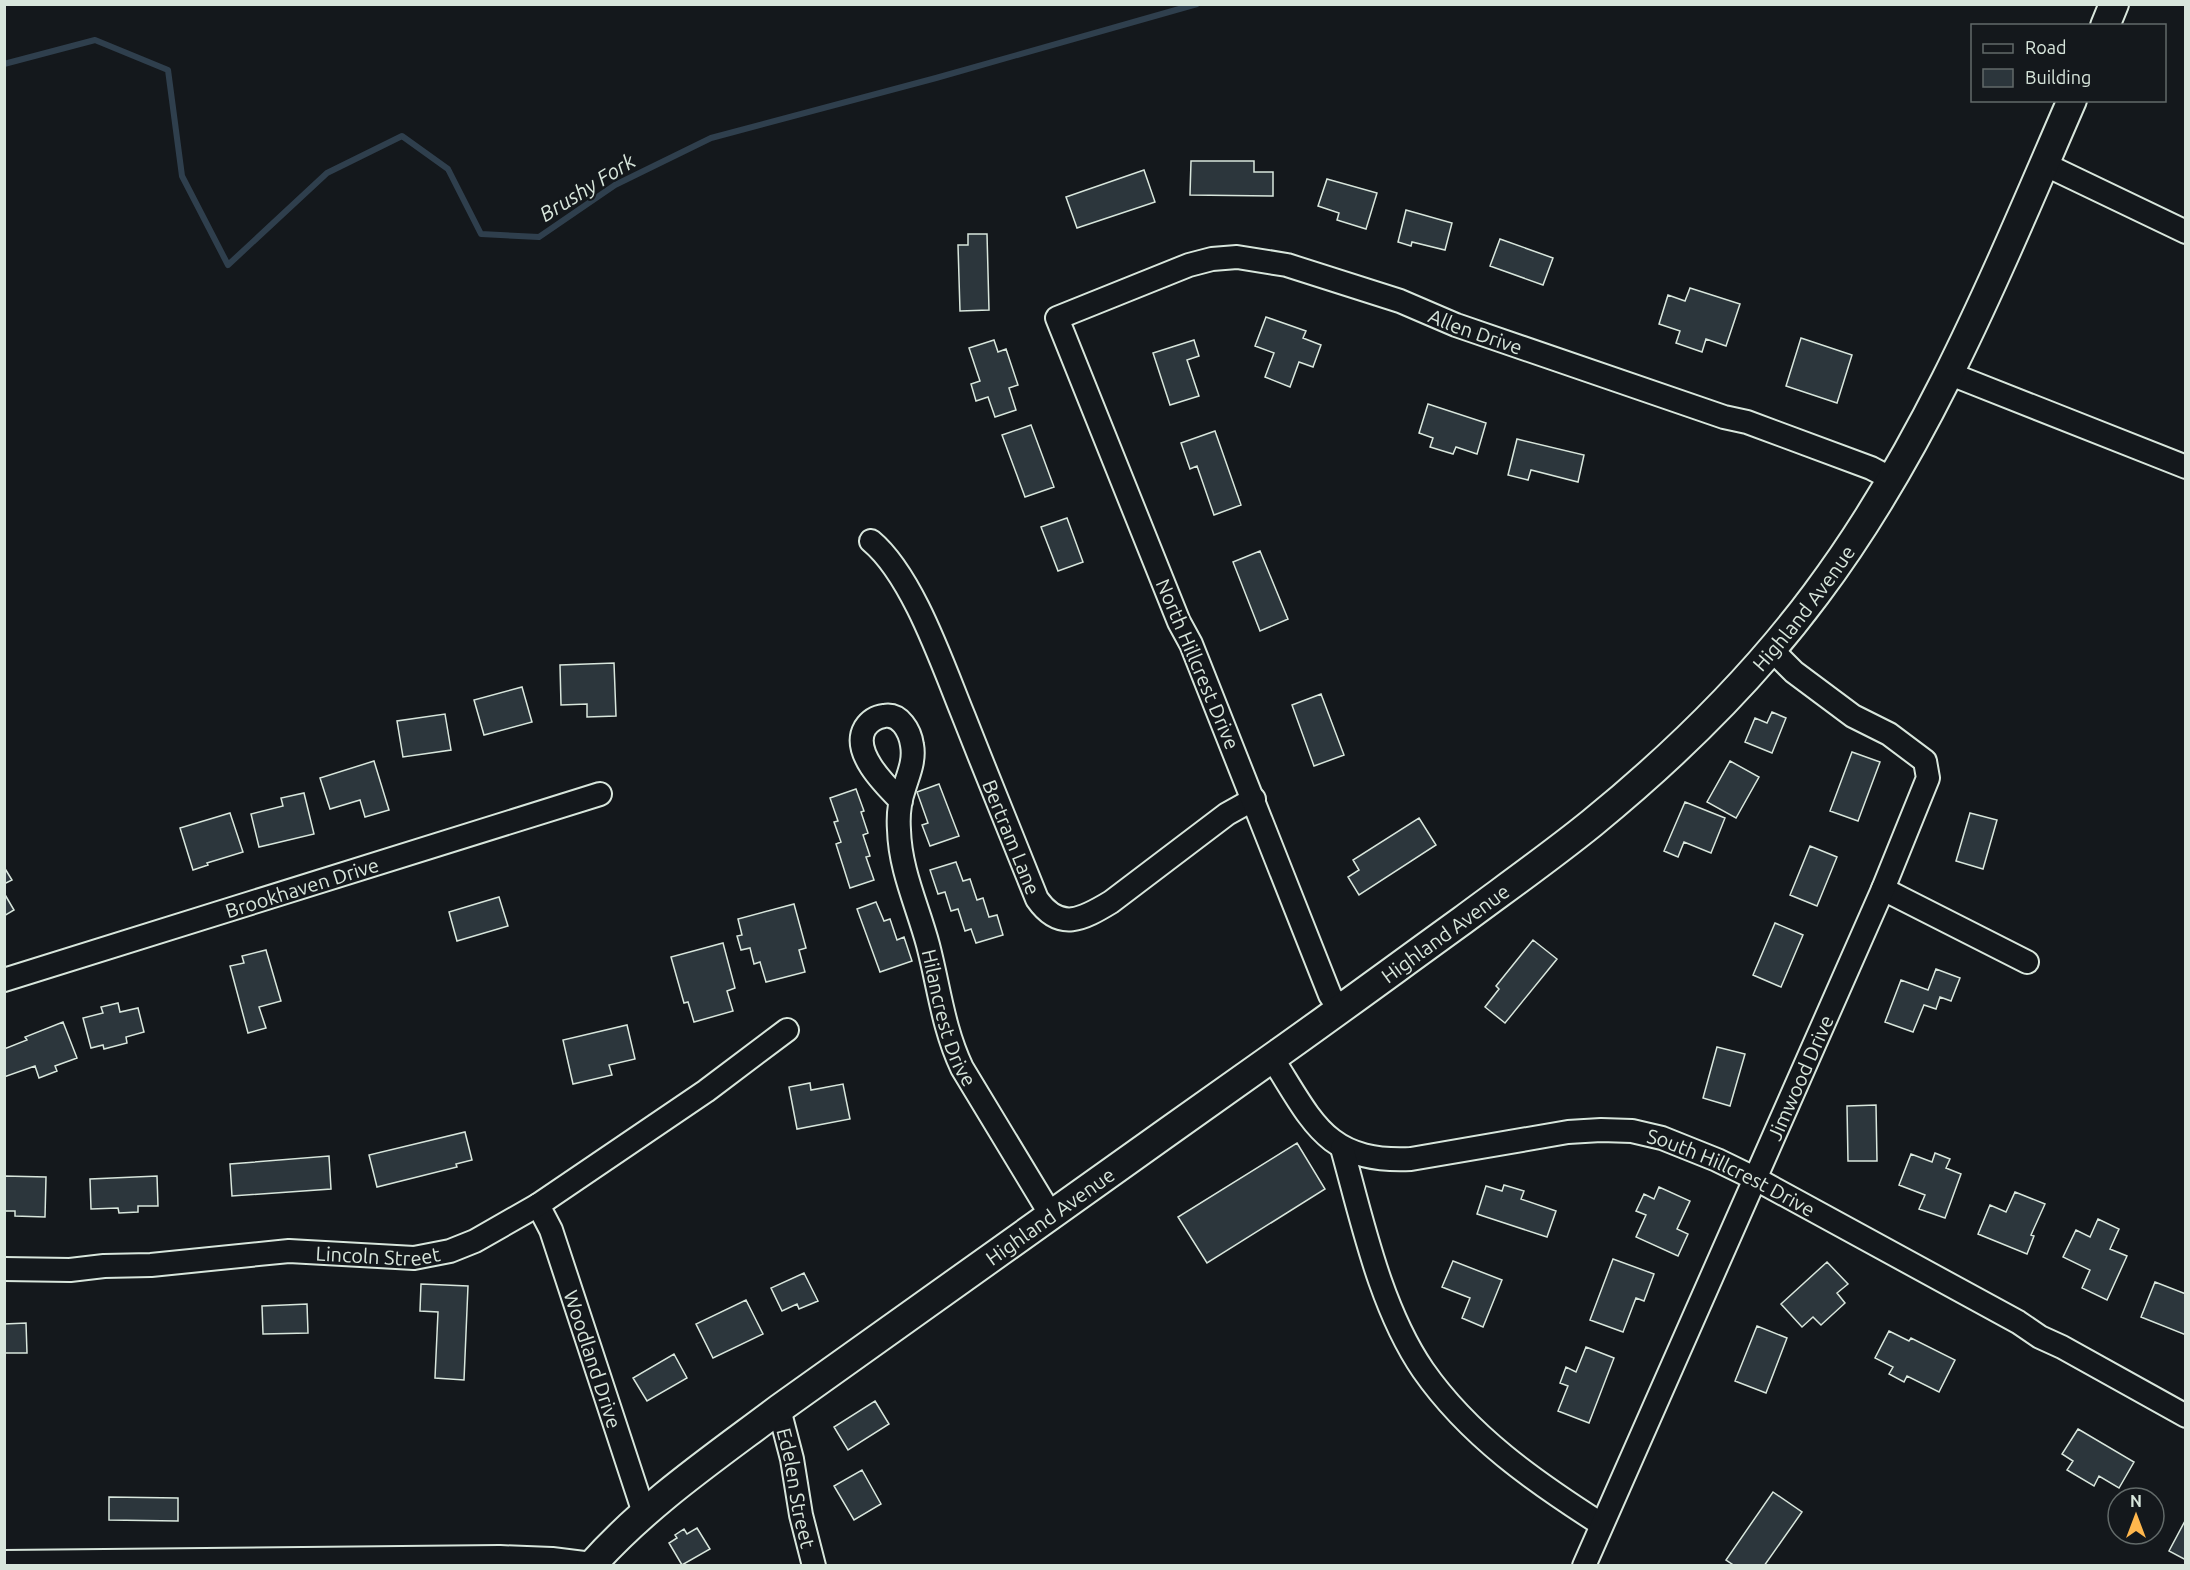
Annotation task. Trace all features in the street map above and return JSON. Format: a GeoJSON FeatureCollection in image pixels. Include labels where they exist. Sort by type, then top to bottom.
{"type":"FeatureCollection","features":[{"type":"Feature","properties":{"kind":"main road"},"geometry":{"type":"LineString","coordinates":[[2106,24],[2114,4]]}},
{"type":"Feature","properties":{"kind":"main road","name":"Highland Avenue"},"geometry":{"type":"LineString","coordinates":[[592,1565],[644,1513],[690,1475],[779,1409],[1340,1010],[1593,823],[1672,754],[1771,649],[1827,578],[1892,479],[1948,373],[1996,272],[2071,102]]}},
{"type":"Feature","properties":{"kind":"street"},"geometry":{"type":"LineString","coordinates":[[2044,164],[2186,232]]}},
{"type":"Feature","properties":{"kind":"street","name":"Allen Drive"},"geometry":{"type":"LineString","coordinates":[[1057,318],[1189,265],[1237,256],[1263,259],[1400,301],[1427,314],[1541,355],[1724,417],[1747,422],[1871,468],[1892,479]]}},
{"type":"Feature","properties":{"kind":"street","name":"North Hillcrest Drive"},"geometry":{"type":"LineString","coordinates":[[1057,318],[1179,622],[1191,644],[1254,799],[1330,995],[1340,1010]]}},
{"type":"Feature","properties":{"kind":"street"},"geometry":{"type":"LineString","coordinates":[[1948,373],[2186,467]]}},
{"type":"Feature","properties":{"kind":"street","name":"Bertram Lane"},"geometry":{"type":"LineString","coordinates":[[871,542],[885,553],[907,588],[952,689],[1038,899],[1044,909],[1054,917],[1065,920],[1077,919],[1093,913],[1111,902],[1227,814],[1254,799]]}},
{"type":"Feature","properties":{"kind":"street","name":"Jimwood Drive"},"geometry":{"type":"LineString","coordinates":[[1584,1566],[1882,889],[1928,778],[1925,761],[1889,735],[1853,716],[1794,672],[1771,649]]}},
{"type":"Feature","properties":{"kind":"street","name":"Brookhaven Drive"},"geometry":{"type":"LineString","coordinates":[[4,980],[600,794]]}},
{"type":"Feature","properties":{"kind":"street","name":"Hilancrest Drive"},"geometry":{"type":"LineString","coordinates":[[901,801],[899,834],[903,862],[928,946],[943,1019],[954,1051],[1051,1215]]}},
{"type":"Feature","properties":{"kind":"street"},"geometry":{"type":"LineString","coordinates":[[1882,889],[2027,962]]}},
{"type":"Feature","properties":{"kind":"street","name":"Lincoln Street"},"geometry":{"type":"LineString","coordinates":[[4,1269],[70,1270],[104,1266],[151,1265],[289,1251],[414,1258],[450,1251],[475,1241],[538,1205],[706,1091],[787,1030]]}},
{"type":"Feature","properties":{"kind":"street","name":"South Hillcrest Drive"},"geometry":{"type":"LineString","coordinates":[[1272,1058],[1310,1118],[1324,1134],[1342,1148],[1362,1156],[1386,1160],[1411,1159],[1568,1132],[1601,1130],[1632,1131],[1690,1148],[1755,1179],[2186,1416]]}},
{"type":"Feature","properties":{"kind":"street"},"geometry":{"type":"LineString","coordinates":[[1342,1148],[1379,1274],[1398,1323],[1423,1369],[1460,1414],[1505,1458],[1551,1492],[1601,1524]]}},
{"type":"Feature","properties":{"kind":"street","name":"Woodland Drive"},"geometry":{"type":"LineString","coordinates":[[538,1205],[551,1230],[644,1513]]}},
{"type":"Feature","properties":{"kind":"street","name":"Edelen Street"},"geometry":{"type":"LineString","coordinates":[[779,1409],[792,1459],[801,1515],[814,1566]]}},
{"type":"Feature","properties":{"kind":"street"},"geometry":{"type":"LineString","coordinates":[[4,1562],[500,1557],[552,1558],[592,1565]]}},
{"type":"Feature","properties":{"kind":"building"},"geometry":{"type":"Polygon","coordinates":[[[1191,161],[1254,161],[1254,172],[1273,172],[1273,196],[1190,195],[1191,161]]]}},
{"type":"Feature","properties":{"kind":"building"},"geometry":{"type":"Polygon","coordinates":[[[1144,170],[1155,202],[1077,228],[1066,197],[1144,170]]]}},
{"type":"Feature","properties":{"kind":"building"},"geometry":{"type":"Polygon","coordinates":[[[1327,179],[1377,193],[1366,229],[1337,220],[1339,213],[1318,206],[1327,179]]]}},
{"type":"Feature","properties":{"kind":"building"},"geometry":{"type":"Polygon","coordinates":[[[1406,210],[1452,223],[1445,250],[1412,242],[1411,246],[1398,242],[1406,210]]]}},
{"type":"Feature","properties":{"kind":"building"},"geometry":{"type":"Polygon","coordinates":[[[968,234],[987,234],[989,310],[960,311],[958,245],[968,245],[968,234]]]}},
{"type":"Feature","properties":{"kind":"building"},"geometry":{"type":"Polygon","coordinates":[[[1500,239],[1553,258],[1543,285],[1490,266],[1500,239]]]}},
{"type":"Feature","properties":{"kind":"building"},"geometry":{"type":"Polygon","coordinates":[[[1690,288],[1740,304],[1726,346],[1706,339],[1702,352],[1676,343],[1680,331],[1659,324],[1668,295],[1685,301],[1690,288]]]}},
{"type":"Feature","properties":{"kind":"building"},"geometry":{"type":"Polygon","coordinates":[[[1266,317],[1306,331],[1303,338],[1321,345],[1313,367],[1299,362],[1290,387],[1265,377],[1274,353],[1255,346],[1266,317]]]}},
{"type":"Feature","properties":{"kind":"building"},"geometry":{"type":"Polygon","coordinates":[[[1801,338],[1852,355],[1837,403],[1786,386],[1801,338]]]}},
{"type":"Feature","properties":{"kind":"building"},"geometry":{"type":"Polygon","coordinates":[[[994,340],[998,352],[1006,349],[1018,385],[1009,388],[1016,410],[995,417],[988,397],[976,401],[971,384],[980,381],[969,348],[994,340]]]}},
{"type":"Feature","properties":{"kind":"building"},"geometry":{"type":"Polygon","coordinates":[[[1194,340],[1199,356],[1187,360],[1199,396],[1170,405],[1153,353],[1194,340]]]}},
{"type":"Feature","properties":{"kind":"building"},"geometry":{"type":"Polygon","coordinates":[[[1428,404],[1486,423],[1477,454],[1456,447],[1453,454],[1430,447],[1433,438],[1419,433],[1428,404]]]}},
{"type":"Feature","properties":{"kind":"building"},"geometry":{"type":"Polygon","coordinates":[[[1031,425],[1054,487],[1025,497],[1002,435],[1031,425]]]}},
{"type":"Feature","properties":{"kind":"building"},"geometry":{"type":"Polygon","coordinates":[[[1215,431],[1241,505],[1214,515],[1197,466],[1190,469],[1181,443],[1215,431]]]}},
{"type":"Feature","properties":{"kind":"building"},"geometry":{"type":"Polygon","coordinates":[[[1517,439],[1584,455],[1578,482],[1531,470],[1528,480],[1508,475],[1517,439]]]}},
{"type":"Feature","properties":{"kind":"building"},"geometry":{"type":"Polygon","coordinates":[[[1067,518],[1083,562],[1058,571],[1041,527],[1067,518]]]}},
{"type":"Feature","properties":{"kind":"building"},"geometry":{"type":"Polygon","coordinates":[[[1260,551],[1288,619],[1260,631],[1233,562],[1260,551]]]}},
{"type":"Feature","properties":{"kind":"building"},"geometry":{"type":"Polygon","coordinates":[[[614,663],[616,716],[587,717],[587,704],[561,705],[560,665],[614,663]]]}},
{"type":"Feature","properties":{"kind":"building"},"geometry":{"type":"Polygon","coordinates":[[[522,687],[532,722],[484,735],[474,700],[522,687]]]}},
{"type":"Feature","properties":{"kind":"building"},"geometry":{"type":"Polygon","coordinates":[[[1321,694],[1344,755],[1314,766],[1292,705],[1321,694]]]}},
{"type":"Feature","properties":{"kind":"building"},"geometry":{"type":"Polygon","coordinates":[[[1772,712],[1786,718],[1772,753],[1745,742],[1755,718],[1767,723],[1772,712]]]}},
{"type":"Feature","properties":{"kind":"building"},"geometry":{"type":"Polygon","coordinates":[[[445,714],[451,750],[403,757],[397,721],[445,714]]]}},
{"type":"Feature","properties":{"kind":"building"},"geometry":{"type":"Polygon","coordinates":[[[1852,752],[1880,762],[1858,821],[1830,811],[1852,752]]]}},
{"type":"Feature","properties":{"kind":"building"},"geometry":{"type":"Polygon","coordinates":[[[374,761],[389,810],[365,817],[360,800],[330,809],[320,778],[374,761]]]}},
{"type":"Feature","properties":{"kind":"building"},"geometry":{"type":"Polygon","coordinates":[[[1730,761],[1759,777],[1736,818],[1707,802],[1730,761]]]}},
{"type":"Feature","properties":{"kind":"building"},"geometry":{"type":"Polygon","coordinates":[[[939,784],[959,836],[930,846],[922,825],[928,823],[917,792],[939,784]]]}},
{"type":"Feature","properties":{"kind":"building"},"geometry":{"type":"Polygon","coordinates":[[[856,789],[864,811],[861,812],[868,833],[863,835],[870,856],[866,857],[874,880],[850,888],[836,844],[841,842],[834,822],[838,821],[830,798],[856,789]]]}},
{"type":"Feature","properties":{"kind":"building"},"geometry":{"type":"Polygon","coordinates":[[[304,793],[314,834],[259,847],[251,814],[283,806],[281,798],[304,793]]]}},
{"type":"Feature","properties":{"kind":"building"},"geometry":{"type":"Polygon","coordinates":[[[1685,802],[1725,818],[1711,853],[1684,842],[1678,857],[1664,851],[1685,802]]]}},
{"type":"Feature","properties":{"kind":"building"},"geometry":{"type":"Polygon","coordinates":[[[230,813],[243,852],[207,863],[208,865],[193,870],[180,828],[230,813]]]}},
{"type":"Feature","properties":{"kind":"building"},"geometry":{"type":"Polygon","coordinates":[[[1970,813],[1997,820],[1983,869],[1956,861],[1970,813]]]}},
{"type":"Feature","properties":{"kind":"building"},"geometry":{"type":"Polygon","coordinates":[[[1419,818],[1436,845],[1359,895],[1348,877],[1359,870],[1353,860],[1419,818]]]}},
{"type":"Feature","properties":{"kind":"building"},"geometry":{"type":"Polygon","coordinates":[[[1810,846],[1837,857],[1817,906],[1790,895],[1810,846]]]}},
{"type":"Feature","properties":{"kind":"building"},"geometry":{"type":"Polygon","coordinates":[[[956,862],[963,881],[970,879],[977,900],[983,898],[989,917],[997,915],[1003,935],[976,943],[971,929],[965,931],[958,909],[951,911],[945,892],[938,894],[930,870],[956,862]]]}},
{"type":"Feature","properties":{"kind":"building"},"geometry":{"type":"Polygon","coordinates":[[[4,867],[12,880],[4,884],[4,867]]]}},
{"type":"Feature","properties":{"kind":"building"},"geometry":{"type":"Polygon","coordinates":[[[4,893],[14,910],[4,916],[4,893]]]}},
{"type":"Feature","properties":{"kind":"building"},"geometry":{"type":"Polygon","coordinates":[[[499,897],[508,926],[457,941],[449,912],[499,897]]]}},
{"type":"Feature","properties":{"kind":"building"},"geometry":{"type":"Polygon","coordinates":[[[876,902],[884,921],[890,919],[897,940],[904,937],[912,961],[880,972],[857,909],[876,902]]]}},
{"type":"Feature","properties":{"kind":"building"},"geometry":{"type":"Polygon","coordinates":[[[794,904],[806,948],[799,950],[805,972],[766,982],[760,962],[754,964],[750,948],[741,950],[737,936],[742,935],[738,919],[794,904]]]}},
{"type":"Feature","properties":{"kind":"building"},"geometry":{"type":"Polygon","coordinates":[[[1775,923],[1803,935],[1781,987],[1753,975],[1775,923]]]}},
{"type":"Feature","properties":{"kind":"building"},"geometry":{"type":"Polygon","coordinates":[[[1533,940],[1557,959],[1505,1023],[1485,1007],[1499,989],[1496,986],[1533,940]]]}},
{"type":"Feature","properties":{"kind":"building"},"geometry":{"type":"Polygon","coordinates":[[[723,943],[735,988],[727,991],[733,1011],[694,1022],[688,1002],[684,1003],[671,957],[723,943]]]}},
{"type":"Feature","properties":{"kind":"building"},"geometry":{"type":"Polygon","coordinates":[[[266,950],[281,1001],[259,1007],[266,1028],[248,1033],[230,966],[244,963],[242,956],[266,950]]]}},
{"type":"Feature","properties":{"kind":"building"},"geometry":{"type":"Polygon","coordinates":[[[1936,969],[1960,978],[1951,1001],[1940,997],[1936,1009],[1924,1005],[1913,1032],[1885,1022],[1901,980],[1928,990],[1936,969]]]}},
{"type":"Feature","properties":{"kind":"building"},"geometry":{"type":"Polygon","coordinates":[[[118,1003],[120,1012],[138,1008],[144,1032],[126,1037],[127,1043],[104,1049],[103,1045],[91,1048],[83,1018],[103,1013],[101,1007],[118,1003]]]}},
{"type":"Feature","properties":{"kind":"building"},"geometry":{"type":"Polygon","coordinates":[[[63,1022],[77,1058],[55,1066],[57,1071],[39,1078],[35,1066],[4,1077],[4,1049],[27,1040],[25,1037],[63,1022]]]}},
{"type":"Feature","properties":{"kind":"building"},"geometry":{"type":"Polygon","coordinates":[[[627,1025],[635,1059],[609,1065],[612,1075],[573,1084],[563,1040],[627,1025]]]}},
{"type":"Feature","properties":{"kind":"building"},"geometry":{"type":"Polygon","coordinates":[[[1717,1047],[1745,1054],[1730,1106],[1703,1098],[1717,1047]]]}},
{"type":"Feature","properties":{"kind":"building"},"geometry":{"type":"Polygon","coordinates":[[[810,1083],[811,1090],[843,1084],[850,1119],[797,1129],[789,1087],[810,1083]]]}},
{"type":"Feature","properties":{"kind":"building"},"geometry":{"type":"Polygon","coordinates":[[[1876,1105],[1877,1161],[1848,1161],[1847,1106],[1876,1105]]]}},
{"type":"Feature","properties":{"kind":"building"},"geometry":{"type":"Polygon","coordinates":[[[465,1132],[472,1160],[456,1164],[457,1167],[377,1187],[369,1155],[465,1132]]]}},
{"type":"Feature","properties":{"kind":"building"},"geometry":{"type":"Polygon","coordinates":[[[1297,1143],[1325,1189],[1207,1263],[1178,1217],[1297,1143]]]}},
{"type":"Feature","properties":{"kind":"building"},"geometry":{"type":"Polygon","coordinates":[[[1935,1153],[1950,1159],[1946,1168],[1961,1174],[1945,1218],[1919,1209],[1925,1195],[1899,1185],[1911,1154],[1932,1162],[1935,1153]]]}},
{"type":"Feature","properties":{"kind":"building"},"geometry":{"type":"Polygon","coordinates":[[[329,1156],[331,1189],[232,1196],[230,1164],[329,1156]]]}},
{"type":"Feature","properties":{"kind":"building"},"geometry":{"type":"Polygon","coordinates":[[[4,1176],[46,1177],[45,1217],[15,1216],[15,1211],[4,1211],[4,1176]]]}},
{"type":"Feature","properties":{"kind":"building"},"geometry":{"type":"Polygon","coordinates":[[[157,1176],[158,1206],[138,1206],[138,1212],[119,1213],[118,1208],[91,1209],[90,1179],[157,1176]]]}},
{"type":"Feature","properties":{"kind":"building"},"geometry":{"type":"Polygon","coordinates":[[[1504,1185],[1524,1191],[1521,1199],[1556,1211],[1547,1237],[1477,1214],[1486,1186],[1502,1191],[1504,1185]]]}},
{"type":"Feature","properties":{"kind":"building"},"geometry":{"type":"Polygon","coordinates":[[[1659,1187],[1690,1201],[1677,1229],[1688,1234],[1678,1256],[1636,1237],[1646,1215],[1636,1211],[1644,1194],[1654,1199],[1659,1187]]]}},
{"type":"Feature","properties":{"kind":"building"},"geometry":{"type":"Polygon","coordinates":[[[2015,1192],[2045,1204],[2031,1235],[2034,1236],[2027,1254],[1978,1234],[1990,1205],[2006,1212],[2015,1192]]]}},
{"type":"Feature","properties":{"kind":"building"},"geometry":{"type":"Polygon","coordinates":[[[2098,1219],[2119,1229],[2110,1249],[2127,1256],[2107,1300],[2082,1288],[2090,1270],[2063,1257],[2076,1230],[2090,1237],[2098,1219]]]}},
{"type":"Feature","properties":{"kind":"building"},"geometry":{"type":"Polygon","coordinates":[[[1613,1259],[1654,1274],[1644,1301],[1636,1298],[1623,1332],[1590,1320],[1613,1259]]]}},
{"type":"Feature","properties":{"kind":"building"},"geometry":{"type":"Polygon","coordinates":[[[1453,1261],[1502,1280],[1483,1327],[1462,1318],[1470,1298],[1442,1287],[1453,1261]]]}},
{"type":"Feature","properties":{"kind":"building"},"geometry":{"type":"Polygon","coordinates":[[[1827,1262],[1848,1284],[1837,1293],[1845,1303],[1821,1325],[1813,1317],[1802,1327],[1781,1304],[1827,1262]]]}},
{"type":"Feature","properties":{"kind":"building"},"geometry":{"type":"Polygon","coordinates":[[[804,1273],[818,1301],[799,1309],[797,1304],[782,1311],[771,1288],[804,1273]]]}},
{"type":"Feature","properties":{"kind":"building"},"geometry":{"type":"Polygon","coordinates":[[[2155,1282],[2186,1294],[2186,1335],[2141,1317],[2155,1282]]]}},
{"type":"Feature","properties":{"kind":"building"},"geometry":{"type":"Polygon","coordinates":[[[421,1284],[468,1286],[464,1380],[435,1378],[438,1312],[420,1311],[421,1284]]]}},
{"type":"Feature","properties":{"kind":"building"},"geometry":{"type":"Polygon","coordinates":[[[746,1300],[763,1334],[713,1358],[696,1324],[746,1300]]]}},
{"type":"Feature","properties":{"kind":"building"},"geometry":{"type":"Polygon","coordinates":[[[307,1304],[308,1333],[263,1334],[262,1306],[307,1304]]]}},
{"type":"Feature","properties":{"kind":"building"},"geometry":{"type":"Polygon","coordinates":[[[26,1323],[27,1353],[4,1353],[4,1324],[26,1323]]]}},
{"type":"Feature","properties":{"kind":"building"},"geometry":{"type":"Polygon","coordinates":[[[1757,1326],[1787,1338],[1766,1393],[1735,1381],[1757,1326]]]}},
{"type":"Feature","properties":{"kind":"building"},"geometry":{"type":"Polygon","coordinates":[[[1889,1331],[1909,1341],[1911,1338],[1955,1360],[1939,1392],[1907,1376],[1904,1382],[1889,1374],[1893,1367],[1875,1358],[1889,1331]]]}},
{"type":"Feature","properties":{"kind":"building"},"geometry":{"type":"Polygon","coordinates":[[[1586,1347],[1614,1358],[1589,1423],[1558,1411],[1568,1386],[1560,1383],[1566,1367],[1576,1372],[1586,1347]]]}},
{"type":"Feature","properties":{"kind":"building"},"geometry":{"type":"Polygon","coordinates":[[[674,1354],[687,1378],[647,1401],[633,1378],[674,1354]]]}},
{"type":"Feature","properties":{"kind":"building"},"geometry":{"type":"Polygon","coordinates":[[[875,1401],[889,1424],[848,1450],[834,1427],[875,1401]]]}},
{"type":"Feature","properties":{"kind":"building"},"geometry":{"type":"Polygon","coordinates":[[[2078,1429],[2134,1462],[2120,1486],[2116,1486],[2099,1476],[2094,1486],[2067,1470],[2073,1461],[2062,1454],[2078,1429]]]}},
{"type":"Feature","properties":{"kind":"building"},"geometry":{"type":"Polygon","coordinates":[[[862,1470],[881,1504],[854,1520],[834,1486],[862,1470]]]}},
{"type":"Feature","properties":{"kind":"building"},"geometry":{"type":"Polygon","coordinates":[[[1773,1492],[1802,1512],[1764,1566],[1735,1566],[1726,1560],[1773,1492]]]}},
{"type":"Feature","properties":{"kind":"building"},"geometry":{"type":"Polygon","coordinates":[[[109,1497],[178,1498],[178,1521],[109,1520],[109,1497]]]}},
{"type":"Feature","properties":{"kind":"building"},"geometry":{"type":"Polygon","coordinates":[[[2186,1519],[2186,1560],[2169,1551],[2186,1519]]]}},
{"type":"Feature","properties":{"kind":"building"},"geometry":{"type":"Polygon","coordinates":[[[697,1528],[710,1549],[682,1565],[669,1543],[677,1538],[675,1535],[684,1529],[687,1534],[697,1528]]]}},
{"type":"Feature","properties":{"kind":"waterway","name":"Brushy Fork"},"geometry":{"type":"LineString","coordinates":[[4,64],[95,40],[168,70],[182,176],[228,265],[327,173],[402,136],[448,169],[481,234],[539,237],[615,185],[711,138],[936,78],[1197,4]]}}]}
